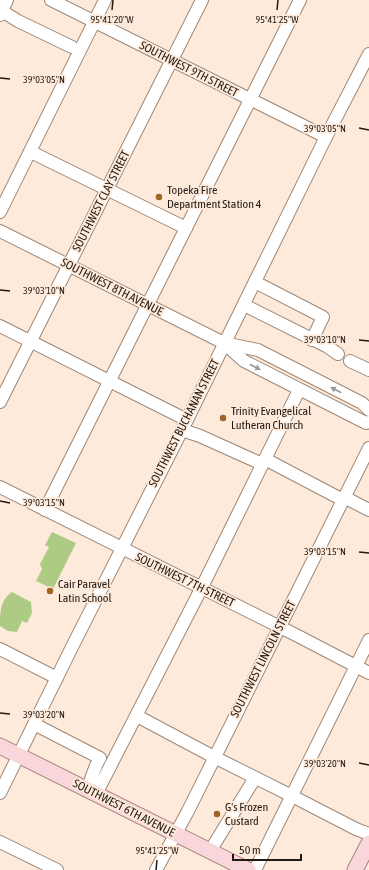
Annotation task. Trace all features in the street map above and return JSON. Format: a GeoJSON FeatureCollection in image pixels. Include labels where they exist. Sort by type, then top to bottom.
{"type":"FeatureCollection","features":[{"type":"Feature","properties":{"kind":"main road","name":"SOUTHWEST 6TH AVENUE"},"geometry":{"type":"LineString","coordinates":[[0,746],[248,870]]}},
{"type":"Feature","properties":{"kind":"main road"},"geometry":{"type":"LineString","coordinates":[[356,870],[369,843]]}},
{"type":"Feature","properties":{"kind":"street"},"geometry":{"type":"LineString","coordinates":[[7,0],[1,13],[72,47]]}},
{"type":"Feature","properties":{"kind":"street","name":"SOUTHWEST 9TH STREET"},"geometry":{"type":"LineString","coordinates":[[52,0],[326,137]]}},
{"type":"Feature","properties":{"kind":"street"},"geometry":{"type":"LineString","coordinates":[[0,212],[105,0]]}},
{"type":"Feature","properties":{"kind":"street","name":"SOUTHWEST CLAY STREET"},"geometry":{"type":"LineString","coordinates":[[0,402],[202,0]]}},
{"type":"Feature","properties":{"kind":"street"},"geometry":{"type":"LineString","coordinates":[[45,510],[300,0]]}},
{"type":"Feature","properties":{"kind":"street","name":"SOUTHWEST BUCHANAN STREET"},"geometry":{"type":"LineString","coordinates":[[0,793],[56,678],[244,305],[326,137],[369,54]]}},
{"type":"Feature","properties":{"kind":"street"},"geometry":{"type":"LineString","coordinates":[[30,152],[186,228]]}},
{"type":"Feature","properties":{"kind":"street","name":"SOUTHWEST 8TH AVENUE"},"geometry":{"type":"LineString","coordinates":[[0,232],[224,344],[244,361],[299,390],[366,423],[369,422]]}},
{"type":"Feature","properties":{"kind":"street"},"geometry":{"type":"LineString","coordinates":[[255,282],[323,317],[312,340]]}},
{"type":"Feature","properties":{"kind":"street"},"geometry":{"type":"LineString","coordinates":[[244,305],[338,354]]}},
{"type":"Feature","properties":{"kind":"street"},"geometry":{"type":"LineString","coordinates":[[0,326],[109,381],[200,436],[264,462],[369,510]]}},
{"type":"Feature","properties":{"kind":"street","name":"SOUTHWEST 8TH AVENUE"},"geometry":{"type":"LineString","coordinates":[[224,344],[258,350],[362,402],[369,410]]}},
{"type":"Feature","properties":{"kind":"street"},"geometry":{"type":"LineString","coordinates":[[350,361],[369,370]]}},
{"type":"Feature","properties":{"kind":"street"},"geometry":{"type":"LineString","coordinates":[[92,792],[137,716],[299,390]]}},
{"type":"Feature","properties":{"kind":"street","name":"SOUTHWEST LINCOLN STREET"},"geometry":{"type":"LineString","coordinates":[[156,870],[176,834],[369,448]]}},
{"type":"Feature","properties":{"kind":"street","name":"SOUTHWEST 7TH STREET"},"geometry":{"type":"LineString","coordinates":[[0,487],[369,673]]}},
{"type":"Feature","properties":{"kind":"street"},"geometry":{"type":"LineString","coordinates":[[255,870],[369,640]]}},
{"type":"Feature","properties":{"kind":"street"},"geometry":{"type":"LineString","coordinates":[[0,649],[56,678]]}},
{"type":"Feature","properties":{"kind":"street"},"geometry":{"type":"LineString","coordinates":[[137,716],[255,778],[356,829],[369,834]]}},
{"type":"Feature","properties":{"kind":"street"},"geometry":{"type":"LineString","coordinates":[[34,724],[100,758],[95,765],[92,792]]}},
{"type":"Feature","properties":{"kind":"street"},"geometry":{"type":"LineString","coordinates":[[210,851],[255,778]]}},
{"type":"Feature","properties":{"kind":"street"},"geometry":{"type":"LineString","coordinates":[[0,842],[57,870]]}},
{"type":"Feature","properties":{"kind":"green space"},"geometry":{"type":"Polygon","coordinates":[[[52,532],[76,543],[53,589],[36,581],[42,569],[40,564],[49,547],[45,545],[52,532]]]}},
{"type":"Feature","properties":{"kind":"green space"},"geometry":{"type":"Polygon","coordinates":[[[12,592],[31,602],[32,613],[27,623],[22,621],[17,632],[8,631],[0,626],[3,603],[12,592]]]}},
{"type":"Feature","properties":{"kind":"place","name":"Topeka Fire Department Station 4"},"geometry":{"type":"Point","coordinates":[159,197]}},
{"type":"Feature","properties":{"kind":"place","name":"Trinity Evangelical Lutheran Church"},"geometry":{"type":"Point","coordinates":[223,418]}},
{"type":"Feature","properties":{"kind":"place","name":"Cair Paravel Latin School"},"geometry":{"type":"Point","coordinates":[50,591]}},
{"type":"Feature","properties":{"kind":"place","name":"G's Frozen Custard"},"geometry":{"type":"Point","coordinates":[217,814]}}]}
